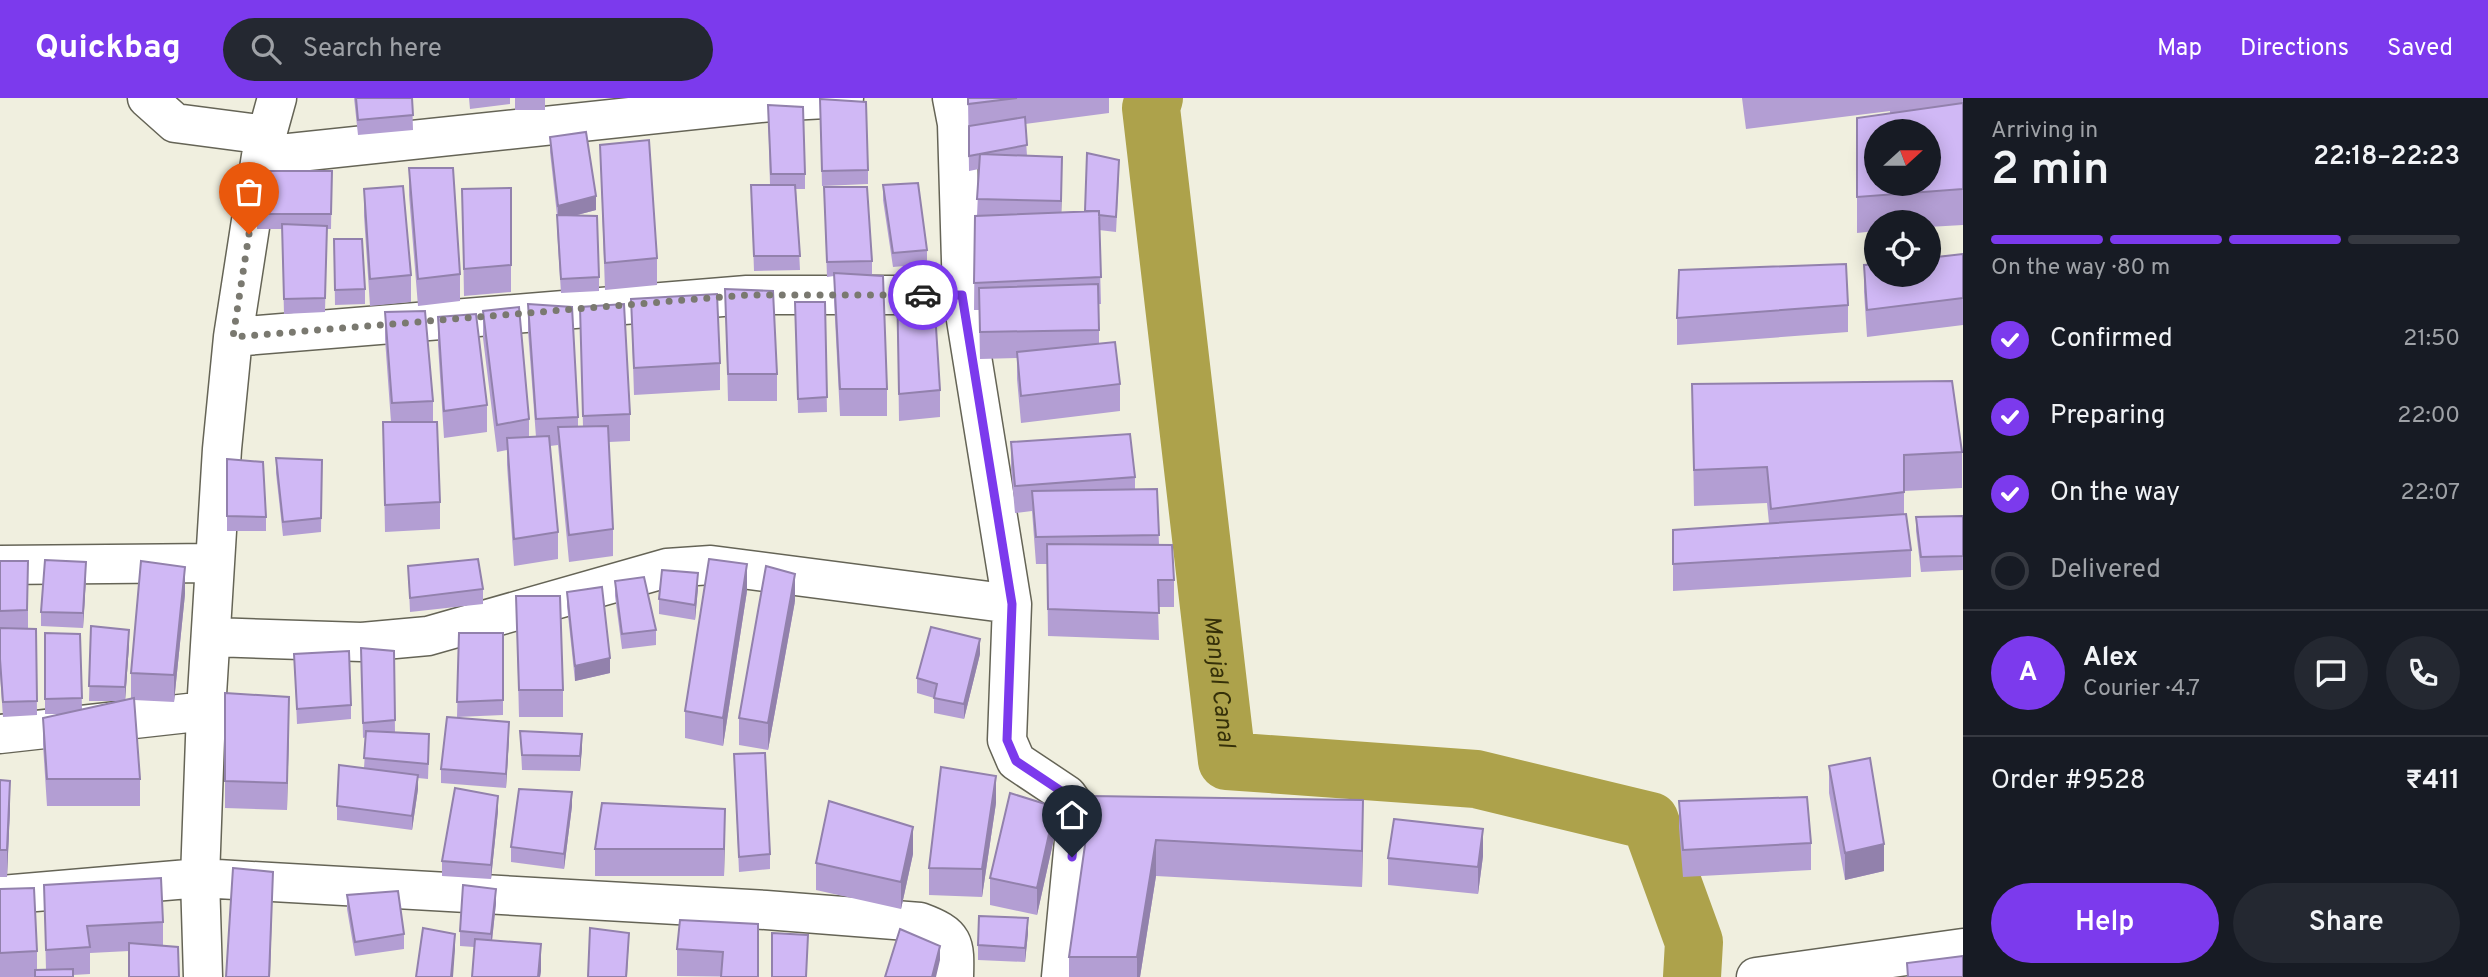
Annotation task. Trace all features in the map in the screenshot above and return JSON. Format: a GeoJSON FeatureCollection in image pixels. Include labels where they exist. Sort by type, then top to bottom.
{"type":"FeatureCollection","features":[{"type":"Feature","properties":{"kind":"street"},"geometry":{"type":"LineString","coordinates":[[147,98],[175,123],[263,146],[844,98]]}},
{"type":"Feature","properties":{"kind":"street"},"geometry":{"type":"LineString","coordinates":[[203,977],[200,878],[206,711],[222,449],[233,337],[263,146],[277,98]]}},
{"type":"Feature","properties":{"kind":"street"},"geometry":{"type":"LineString","coordinates":[[952,98],[957,124],[962,295],[1012,604],[1007,740],[1016,761],[1067,795],[1077,809],[1061,977]]}},
{"type":"Feature","properties":{"kind":"street"},"geometry":{"type":"LineString","coordinates":[[233,337],[747,295],[962,295]]}},
{"type":"Feature","properties":{"kind":"street"},"geometry":{"type":"LineString","coordinates":[[0,565],[215,563]]}},
{"type":"Feature","properties":{"kind":"street"},"geometry":{"type":"LineString","coordinates":[[212,637],[362,642],[428,636],[667,568],[711,565],[1012,604]]}},
{"type":"Feature","properties":{"kind":"street"},"geometry":{"type":"LineString","coordinates":[[0,734],[206,711]]}},
{"type":"Feature","properties":{"kind":"street"},"geometry":{"type":"LineString","coordinates":[[0,895],[200,878],[766,910],[920,922],[941,930],[955,948],[954,977]]}},
{"type":"Feature","properties":{"kind":"street"},"geometry":{"type":"LineString","coordinates":[[1756,977],[1963,948]]}},
{"type":"Feature","properties":{"kind":"building"},"geometry":{"type":"Polygon","coordinates":[[[356,98],[412,98],[413,115],[358,120],[356,98]]]}},
{"type":"Feature","properties":{"kind":"building"},"geometry":{"type":"Polygon","coordinates":[[[968,98],[1017,98],[968,104],[968,98]]]}},
{"type":"Feature","properties":{"kind":"building"},"geometry":{"type":"Polygon","coordinates":[[[820,99],[866,102],[868,170],[822,171],[820,99]]]}},
{"type":"Feature","properties":{"kind":"building"},"geometry":{"type":"Polygon","coordinates":[[[1963,103],[1963,189],[1941,191],[1941,119],[1864,119],[1864,196],[1870,196],[1857,197],[1857,118],[1963,103]]]}},
{"type":"Feature","properties":{"kind":"building"},"geometry":{"type":"Polygon","coordinates":[[[768,105],[803,107],[805,174],[771,174],[768,105]]]}},
{"type":"Feature","properties":{"kind":"building"},"geometry":{"type":"Polygon","coordinates":[[[1025,117],[1027,145],[969,156],[969,126],[1025,117]]]}},
{"type":"Feature","properties":{"kind":"building"},"geometry":{"type":"Polygon","coordinates":[[[586,132],[596,196],[558,206],[550,137],[586,132]]]}},
{"type":"Feature","properties":{"kind":"building"},"geometry":{"type":"Polygon","coordinates":[[[649,140],[657,258],[605,263],[600,145],[649,140]]]}},
{"type":"Feature","properties":{"kind":"building"},"geometry":{"type":"Polygon","coordinates":[[[1087,153],[1119,160],[1116,217],[1099,215],[1099,211],[1085,211],[1087,153]]]}},
{"type":"Feature","properties":{"kind":"building"},"geometry":{"type":"Polygon","coordinates":[[[980,154],[1062,157],[1061,201],[977,199],[980,154]]]}},
{"type":"Feature","properties":{"kind":"building"},"geometry":{"type":"Polygon","coordinates":[[[409,168],[453,168],[460,274],[418,279],[409,168]]]}},
{"type":"Feature","properties":{"kind":"building"},"geometry":{"type":"Polygon","coordinates":[[[259,171],[332,171],[331,214],[257,214],[259,171]]]}},
{"type":"Feature","properties":{"kind":"building"},"geometry":{"type":"Polygon","coordinates":[[[918,183],[927,250],[893,253],[883,185],[918,183]]]}},
{"type":"Feature","properties":{"kind":"building"},"geometry":{"type":"Polygon","coordinates":[[[751,185],[795,185],[800,256],[754,256],[751,185]]]}},
{"type":"Feature","properties":{"kind":"building"},"geometry":{"type":"Polygon","coordinates":[[[403,186],[411,275],[370,279],[364,189],[403,186]]]}},
{"type":"Feature","properties":{"kind":"building"},"geometry":{"type":"Polygon","coordinates":[[[824,187],[867,187],[872,261],[827,262],[824,187]]]}},
{"type":"Feature","properties":{"kind":"building"},"geometry":{"type":"Polygon","coordinates":[[[511,188],[511,265],[464,269],[462,189],[511,188]]]}},
{"type":"Feature","properties":{"kind":"building"},"geometry":{"type":"Polygon","coordinates":[[[1099,211],[1101,277],[974,283],[975,216],[1099,211]]]}},
{"type":"Feature","properties":{"kind":"building"},"geometry":{"type":"Polygon","coordinates":[[[557,215],[597,216],[599,277],[561,279],[557,215]]]}},
{"type":"Feature","properties":{"kind":"building"},"geometry":{"type":"Polygon","coordinates":[[[282,224],[327,226],[325,298],[284,299],[282,224]]]}},
{"type":"Feature","properties":{"kind":"building"},"geometry":{"type":"Polygon","coordinates":[[[334,239],[362,239],[365,289],[335,290],[334,239]]]}},
{"type":"Feature","properties":{"kind":"building"},"geometry":{"type":"Polygon","coordinates":[[[1963,254],[1963,298],[1867,310],[1865,287],[1941,287],[1941,257],[1963,254]]]}},
{"type":"Feature","properties":{"kind":"building"},"geometry":{"type":"Polygon","coordinates":[[[1846,264],[1848,305],[1677,318],[1679,270],[1846,264]]]}},
{"type":"Feature","properties":{"kind":"building"},"geometry":{"type":"Polygon","coordinates":[[[834,273],[883,276],[887,389],[840,389],[834,273]]]}},
{"type":"Feature","properties":{"kind":"building"},"geometry":{"type":"Polygon","coordinates":[[[897,279],[933,280],[940,390],[899,394],[897,279]]]}},
{"type":"Feature","properties":{"kind":"building"},"geometry":{"type":"Polygon","coordinates":[[[1098,284],[1099,330],[980,332],[979,288],[1098,284]]]}},
{"type":"Feature","properties":{"kind":"building"},"geometry":{"type":"Polygon","coordinates":[[[725,289],[773,291],[777,374],[728,374],[725,289]]]}},
{"type":"Feature","properties":{"kind":"building"},"geometry":{"type":"Polygon","coordinates":[[[717,294],[720,363],[634,368],[631,299],[717,294]]]}},
{"type":"Feature","properties":{"kind":"building"},"geometry":{"type":"Polygon","coordinates":[[[795,302],[825,302],[827,397],[798,399],[795,302]]]}},
{"type":"Feature","properties":{"kind":"building"},"geometry":{"type":"Polygon","coordinates":[[[528,304],[572,307],[578,417],[536,419],[528,304]]]}},
{"type":"Feature","properties":{"kind":"building"},"geometry":{"type":"Polygon","coordinates":[[[624,304],[630,414],[583,416],[580,307],[624,304]]]}},
{"type":"Feature","properties":{"kind":"building"},"geometry":{"type":"Polygon","coordinates":[[[519,307],[529,419],[497,425],[483,311],[519,307]]]}},
{"type":"Feature","properties":{"kind":"building"},"geometry":{"type":"Polygon","coordinates":[[[425,311],[433,401],[392,403],[385,312],[425,311]]]}},
{"type":"Feature","properties":{"kind":"building"},"geometry":{"type":"Polygon","coordinates":[[[476,314],[487,405],[444,411],[438,317],[476,314]]]}},
{"type":"Feature","properties":{"kind":"building"},"geometry":{"type":"Polygon","coordinates":[[[1115,342],[1120,384],[1021,396],[1017,352],[1115,342]]]}},
{"type":"Feature","properties":{"kind":"building"},"geometry":{"type":"Polygon","coordinates":[[[1952,381],[1962,452],[1904,455],[1904,492],[1771,509],[1767,467],[1694,470],[1692,384],[1952,381]]]}},
{"type":"Feature","properties":{"kind":"building"},"geometry":{"type":"Polygon","coordinates":[[[383,422],[437,422],[440,502],[385,505],[383,422]]]}},
{"type":"Feature","properties":{"kind":"building"},"geometry":{"type":"Polygon","coordinates":[[[608,426],[613,529],[569,535],[558,427],[608,426]]]}},
{"type":"Feature","properties":{"kind":"building"},"geometry":{"type":"Polygon","coordinates":[[[1130,434],[1135,477],[1015,486],[1011,442],[1130,434]]]}},
{"type":"Feature","properties":{"kind":"building"},"geometry":{"type":"Polygon","coordinates":[[[549,436],[558,532],[514,539],[507,438],[549,436]]]}},
{"type":"Feature","properties":{"kind":"building"},"geometry":{"type":"Polygon","coordinates":[[[276,458],[322,460],[321,518],[283,522],[276,458]]]}},
{"type":"Feature","properties":{"kind":"building"},"geometry":{"type":"Polygon","coordinates":[[[227,459],[263,462],[266,517],[227,516],[227,459]]]}},
{"type":"Feature","properties":{"kind":"building"},"geometry":{"type":"Polygon","coordinates":[[[1157,489],[1159,535],[1036,537],[1032,491],[1157,489]]]}},
{"type":"Feature","properties":{"kind":"building"},"geometry":{"type":"Polygon","coordinates":[[[1906,514],[1911,550],[1673,564],[1673,530],[1906,514]]]}},
{"type":"Feature","properties":{"kind":"building"},"geometry":{"type":"Polygon","coordinates":[[[1963,516],[1963,556],[1921,557],[1916,517],[1963,516]]]}},
{"type":"Feature","properties":{"kind":"building"},"geometry":{"type":"Polygon","coordinates":[[[1047,544],[1172,545],[1174,580],[1158,580],[1159,613],[1048,609],[1047,544]]]}},
{"type":"Feature","properties":{"kind":"building"},"geometry":{"type":"Polygon","coordinates":[[[478,559],[483,589],[410,598],[408,566],[478,559]]]}},
{"type":"Feature","properties":{"kind":"building"},"geometry":{"type":"Polygon","coordinates":[[[709,559],[747,564],[723,718],[685,711],[709,559]]]}},
{"type":"Feature","properties":{"kind":"building"},"geometry":{"type":"Polygon","coordinates":[[[45,560],[86,562],[83,613],[41,612],[45,560]]]}},
{"type":"Feature","properties":{"kind":"building"},"geometry":{"type":"Polygon","coordinates":[[[0,561],[28,561],[27,610],[0,611],[0,561]]]}},
{"type":"Feature","properties":{"kind":"building"},"geometry":{"type":"Polygon","coordinates":[[[141,561],[185,567],[174,675],[131,673],[141,561]]]}},
{"type":"Feature","properties":{"kind":"building"},"geometry":{"type":"Polygon","coordinates":[[[766,566],[795,574],[768,723],[739,718],[766,566]]]}},
{"type":"Feature","properties":{"kind":"building"},"geometry":{"type":"Polygon","coordinates":[[[662,570],[698,573],[695,605],[659,599],[662,570]]]}},
{"type":"Feature","properties":{"kind":"building"},"geometry":{"type":"Polygon","coordinates":[[[644,577],[656,630],[622,634],[615,581],[644,577]]]}},
{"type":"Feature","properties":{"kind":"building"},"geometry":{"type":"Polygon","coordinates":[[[602,587],[610,658],[575,666],[567,592],[602,587]]]}},
{"type":"Feature","properties":{"kind":"building"},"geometry":{"type":"Polygon","coordinates":[[[516,596],[560,596],[563,690],[519,690],[516,596]]]}},
{"type":"Feature","properties":{"kind":"building"},"geometry":{"type":"Polygon","coordinates":[[[91,626],[129,630],[125,687],[89,686],[91,626]]]}},
{"type":"Feature","properties":{"kind":"building"},"geometry":{"type":"Polygon","coordinates":[[[931,627],[980,639],[964,704],[934,698],[937,684],[917,678],[931,627]]]}},
{"type":"Feature","properties":{"kind":"building"},"geometry":{"type":"Polygon","coordinates":[[[0,628],[36,629],[37,701],[3,702],[0,628]]]}},
{"type":"Feature","properties":{"kind":"building"},"geometry":{"type":"Polygon","coordinates":[[[45,633],[80,634],[82,698],[45,699],[45,633]]]}},
{"type":"Feature","properties":{"kind":"building"},"geometry":{"type":"Polygon","coordinates":[[[459,633],[503,633],[503,700],[457,702],[459,633]]]}},
{"type":"Feature","properties":{"kind":"building"},"geometry":{"type":"Polygon","coordinates":[[[361,648],[394,651],[395,720],[363,723],[361,648]]]}},
{"type":"Feature","properties":{"kind":"building"},"geometry":{"type":"Polygon","coordinates":[[[349,651],[351,705],[297,709],[294,654],[349,651]]]}},
{"type":"Feature","properties":{"kind":"building"},"geometry":{"type":"Polygon","coordinates":[[[225,693],[289,697],[287,783],[225,781],[225,693]]]}},
{"type":"Feature","properties":{"kind":"building"},"geometry":{"type":"Polygon","coordinates":[[[134,698],[140,779],[47,779],[43,718],[134,698]]]}},
{"type":"Feature","properties":{"kind":"building"},"geometry":{"type":"Polygon","coordinates":[[[447,717],[509,722],[506,774],[441,769],[447,717]]]}},
{"type":"Feature","properties":{"kind":"building"},"geometry":{"type":"Polygon","coordinates":[[[366,731],[429,734],[428,764],[364,758],[366,731]]]}},
{"type":"Feature","properties":{"kind":"building"},"geometry":{"type":"Polygon","coordinates":[[[520,731],[582,734],[580,756],[522,755],[520,731]]]}},
{"type":"Feature","properties":{"kind":"building"},"geometry":{"type":"Polygon","coordinates":[[[765,753],[770,854],[739,857],[734,754],[765,753]]]}},
{"type":"Feature","properties":{"kind":"building"},"geometry":{"type":"Polygon","coordinates":[[[1870,758],[1884,844],[1845,853],[1829,766],[1870,758]]]}},
{"type":"Feature","properties":{"kind":"building"},"geometry":{"type":"Polygon","coordinates":[[[339,765],[418,775],[412,816],[337,806],[339,765]]]}},
{"type":"Feature","properties":{"kind":"building"},"geometry":{"type":"Polygon","coordinates":[[[941,767],[996,776],[982,869],[929,868],[941,767]]]}},
{"type":"Feature","properties":{"kind":"building"},"geometry":{"type":"Polygon","coordinates":[[[0,780],[10,781],[7,850],[0,850],[0,780]]]}},
{"type":"Feature","properties":{"kind":"building"},"geometry":{"type":"Polygon","coordinates":[[[455,788],[498,796],[491,865],[442,861],[455,788]]]}},
{"type":"Feature","properties":{"kind":"building"},"geometry":{"type":"Polygon","coordinates":[[[519,789],[572,792],[564,854],[511,847],[519,789]]]}},
{"type":"Feature","properties":{"kind":"building"},"geometry":{"type":"Polygon","coordinates":[[[1010,793],[1055,807],[1037,888],[990,878],[1010,793]]]}},
{"type":"Feature","properties":{"kind":"building"},"geometry":{"type":"Polygon","coordinates":[[[1092,796],[1363,800],[1362,851],[1156,840],[1137,957],[1069,957],[1092,796]]]}},
{"type":"Feature","properties":{"kind":"building"},"geometry":{"type":"Polygon","coordinates":[[[1807,797],[1811,843],[1683,850],[1679,801],[1807,797]]]}},
{"type":"Feature","properties":{"kind":"building"},"geometry":{"type":"Polygon","coordinates":[[[829,801],[913,827],[901,882],[816,863],[829,801]]]}},
{"type":"Feature","properties":{"kind":"building"},"geometry":{"type":"Polygon","coordinates":[[[602,803],[725,809],[724,849],[595,849],[602,803]]]}},
{"type":"Feature","properties":{"kind":"building"},"geometry":{"type":"Polygon","coordinates":[[[1394,819],[1483,829],[1478,867],[1388,858],[1394,819]]]}},
{"type":"Feature","properties":{"kind":"building"},"geometry":{"type":"Polygon","coordinates":[[[233,868],[273,872],[269,977],[226,977],[233,868]]]}},
{"type":"Feature","properties":{"kind":"building"},"geometry":{"type":"Polygon","coordinates":[[[161,878],[163,922],[87,926],[90,947],[46,950],[44,885],[161,878]]]}},
{"type":"Feature","properties":{"kind":"building"},"geometry":{"type":"Polygon","coordinates":[[[463,885],[496,889],[491,934],[460,931],[463,885]]]}},
{"type":"Feature","properties":{"kind":"building"},"geometry":{"type":"Polygon","coordinates":[[[34,888],[37,951],[0,953],[0,889],[34,888]]]}},
{"type":"Feature","properties":{"kind":"building"},"geometry":{"type":"Polygon","coordinates":[[[398,891],[404,934],[355,942],[347,895],[398,891]]]}},
{"type":"Feature","properties":{"kind":"building"},"geometry":{"type":"Polygon","coordinates":[[[979,916],[1028,918],[1025,948],[978,945],[979,916]]]}},
{"type":"Feature","properties":{"kind":"building"},"geometry":{"type":"Polygon","coordinates":[[[680,920],[758,924],[758,977],[721,977],[723,952],[677,949],[680,920]]]}},
{"type":"Feature","properties":{"kind":"building"},"geometry":{"type":"Polygon","coordinates":[[[423,928],[455,934],[451,977],[416,977],[423,928]]]}},
{"type":"Feature","properties":{"kind":"building"},"geometry":{"type":"Polygon","coordinates":[[[590,928],[629,933],[626,977],[588,977],[590,928]]]}},
{"type":"Feature","properties":{"kind":"building"},"geometry":{"type":"Polygon","coordinates":[[[900,929],[940,946],[932,977],[885,977],[900,929]]]}},
{"type":"Feature","properties":{"kind":"building"},"geometry":{"type":"Polygon","coordinates":[[[772,933],[808,935],[806,977],[772,977],[772,933]]]}},
{"type":"Feature","properties":{"kind":"building"},"geometry":{"type":"Polygon","coordinates":[[[475,939],[541,944],[538,977],[472,977],[475,939]]]}},
{"type":"Feature","properties":{"kind":"building"},"geometry":{"type":"Polygon","coordinates":[[[129,943],[178,947],[179,977],[129,977],[129,943]]]}},
{"type":"Feature","properties":{"kind":"building"},"geometry":{"type":"Polygon","coordinates":[[[1963,956],[1963,977],[1908,977],[1907,963],[1963,956]]]}},
{"type":"Feature","properties":{"kind":"building"},"geometry":{"type":"Polygon","coordinates":[[[73,969],[73,977],[35,977],[35,970],[73,969]]]}},
{"type":"Feature","properties":{"kind":"waterway","name":"Manjal Canal"},"geometry":{"type":"LineString","coordinates":[[1154,98],[1151,108],[1227,761],[1476,779],[1650,821],[1694,942],[1692,977]]}},
{"type":"Feature","properties":{"kind":"way so far"},"geometry":{"type":"LineString","coordinates":[[249,234],[233,337],[747,295],[923,295]]}},
{"type":"Feature","properties":{"kind":"route"},"geometry":{"type":"LineString","coordinates":[[923,295],[962,295],[1012,604],[1007,740],[1016,761],[1067,795],[1077,809],[1072,857]]}}]}
